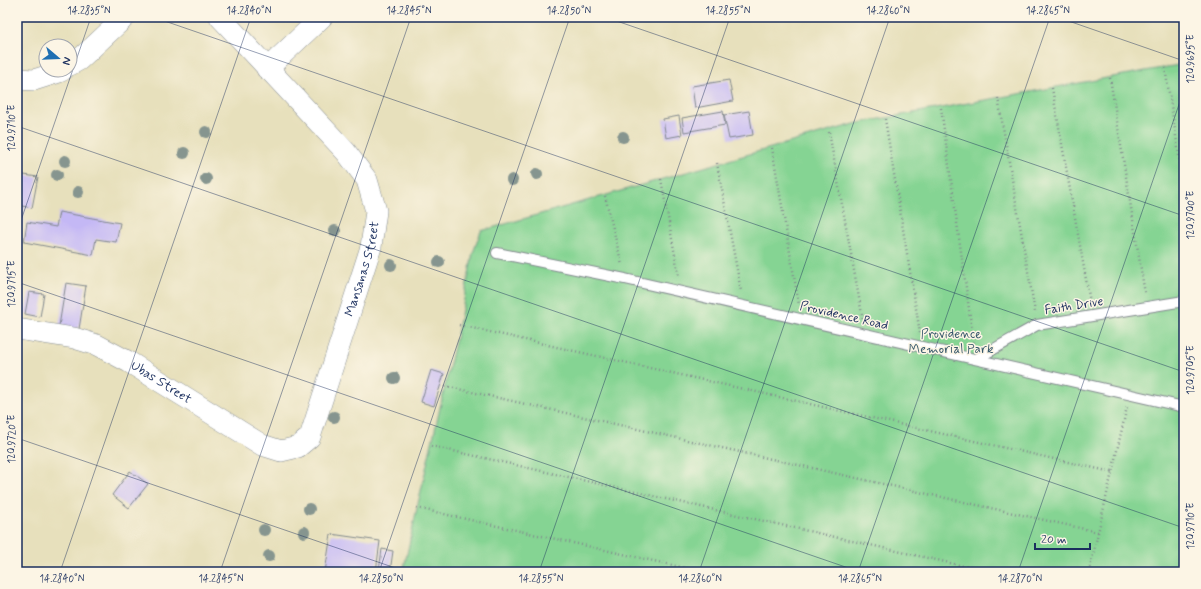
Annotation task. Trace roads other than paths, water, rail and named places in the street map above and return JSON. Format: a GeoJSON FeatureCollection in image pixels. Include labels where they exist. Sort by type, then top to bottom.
{"type":"FeatureCollection","features":[{"type":"Feature","properties":{"kind":"street"},"geometry":{"type":"LineString","coordinates":[[78,61],[125,17]]}},
{"type":"Feature","properties":{"kind":"street","name":"Mansanas Street"},"geometry":{"type":"LineString","coordinates":[[220,17],[346,152],[366,180],[376,211],[371,247],[310,437],[298,447]]}},
{"type":"Feature","properties":{"kind":"street"},"geometry":{"type":"LineString","coordinates":[[267,68],[322,17]]}},
{"type":"Feature","properties":{"kind":"street"},"geometry":{"type":"LineString","coordinates":[[17,78],[34,80],[40,78]]}},
{"type":"Feature","properties":{"kind":"street","name":"Ubas Street"},"geometry":{"type":"LineString","coordinates":[[17,329],[74,338],[97,346],[129,362],[262,445],[281,452],[298,447]]}},
{"type":"Feature","properties":{"kind":"lane","name":"Providence Road"},"geometry":{"type":"LineString","coordinates":[[497,253],[625,279],[1184,407]]}},
{"type":"Feature","properties":{"kind":"lane","name":"Faith Drive"},"geometry":{"type":"LineString","coordinates":[[976,359],[1037,325],[1184,301]]}},
{"type":"Feature","properties":{"kind":"park label","name":"Providence Memorial Park"},"geometry":{"type":"Point","coordinates":[951,342]}}]}
